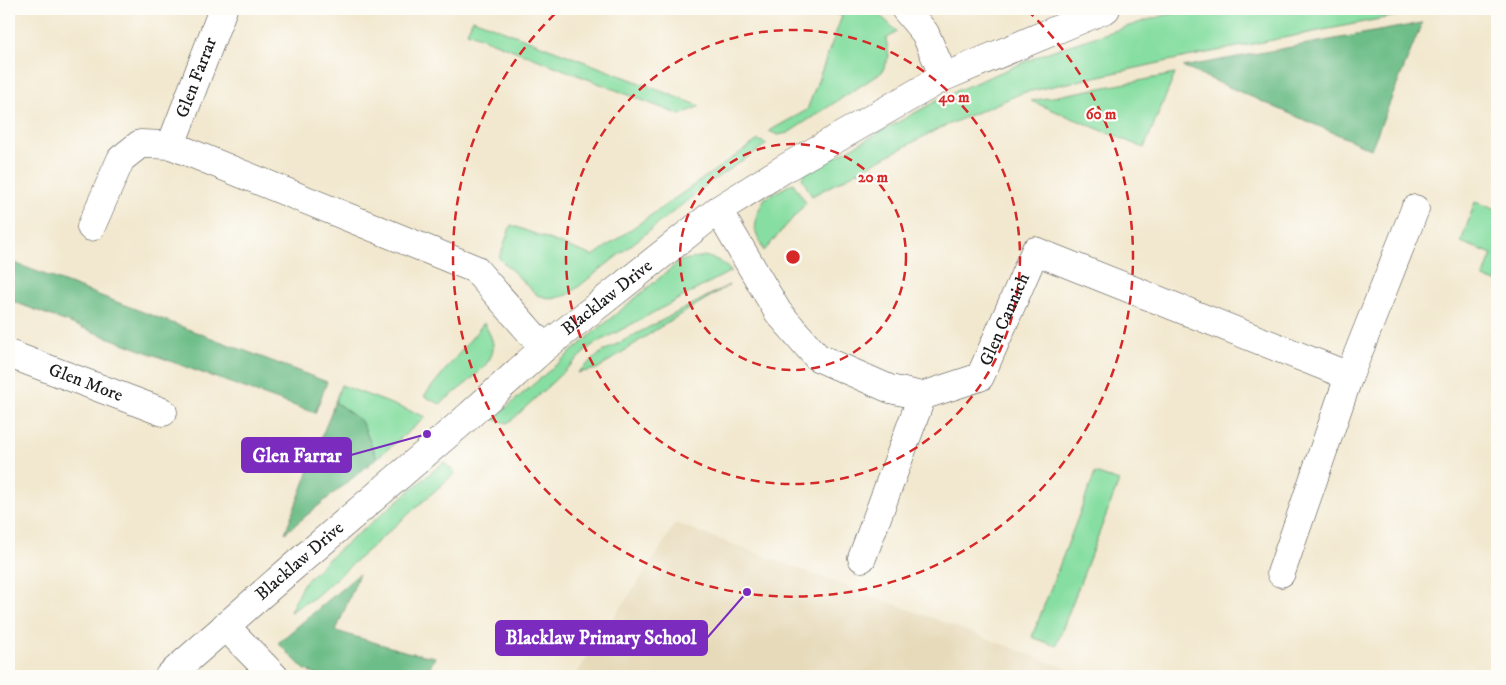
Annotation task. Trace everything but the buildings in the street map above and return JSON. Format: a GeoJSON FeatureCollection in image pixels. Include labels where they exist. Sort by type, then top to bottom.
{"type":"FeatureCollection","features":[{"type":"Feature","properties":{"kind":"street","name":"Glen Farrar"},"geometry":{"type":"LineString","coordinates":[[171,145],[223,9]]}},
{"type":"Feature","properties":{"kind":"street"},"geometry":{"type":"LineString","coordinates":[[905,9],[925,33],[944,77]]}},
{"type":"Feature","properties":{"kind":"street","name":"Blacklaw Drive"},"geometry":{"type":"LineString","coordinates":[[169,676],[461,423],[544,348],[718,210],[787,167],[944,77],[1106,9]]}},
{"type":"Feature","properties":{"kind":"street"},"geometry":{"type":"LineString","coordinates":[[91,227],[121,159],[140,144],[171,145],[475,269],[544,348]]}},
{"type":"Feature","properties":{"kind":"street"},"geometry":{"type":"LineString","coordinates":[[1280,573],[1349,376],[1415,209]]}},
{"type":"Feature","properties":{"kind":"street"},"geometry":{"type":"LineString","coordinates":[[718,210],[778,312],[817,357],[890,389],[922,396],[862,558]]}},
{"type":"Feature","properties":{"kind":"street","name":"Glen Cannich"},"geometry":{"type":"LineString","coordinates":[[922,396],[980,377],[1035,251],[1349,376]]}},
{"type":"Feature","properties":{"kind":"street","name":"Glen More"},"geometry":{"type":"LineString","coordinates":[[9,354],[163,412]]}},
{"type":"Feature","properties":{"kind":"street"},"geometry":{"type":"LineString","coordinates":[[225,626],[274,676]]}},
{"type":"Feature","properties":{"kind":"shaded area"},"geometry":{"type":"Polygon","coordinates":[[[675,523],[1087,676],[575,676],[660,549],[675,523]]]}},
{"type":"Feature","properties":{"kind":"green space"},"geometry":{"type":"Polygon","coordinates":[[[826,9],[867,9],[879,15],[897,32],[886,39],[889,56],[882,72],[788,133],[778,135],[769,131],[807,110],[842,16],[826,9]]]}},
{"type":"Feature","properties":{"kind":"green space"},"geometry":{"type":"Polygon","coordinates":[[[1191,9],[1430,9],[1182,58],[1022,93],[936,130],[812,196],[802,178],[804,174],[949,94],[1051,51],[1154,18],[1191,9]]]}},
{"type":"Feature","properties":{"kind":"green space"},"geometry":{"type":"Polygon","coordinates":[[[473,19],[700,106],[680,115],[467,32],[473,19]]]}},
{"type":"Feature","properties":{"kind":"green space"},"geometry":{"type":"Polygon","coordinates":[[[1422,23],[1371,149],[1183,67],[1422,23]]]}},
{"type":"Feature","properties":{"kind":"green space"},"geometry":{"type":"Polygon","coordinates":[[[1175,74],[1144,148],[1031,101],[1175,74]]]}},
{"type":"Feature","properties":{"kind":"green space"},"geometry":{"type":"Polygon","coordinates":[[[758,140],[767,144],[712,181],[568,295],[552,299],[537,295],[499,258],[511,225],[593,256],[758,140]]]}},
{"type":"Feature","properties":{"kind":"green space"},"geometry":{"type":"Polygon","coordinates":[[[793,183],[806,203],[764,251],[755,230],[757,214],[765,198],[793,183]]]}},
{"type":"Feature","properties":{"kind":"green space"},"geometry":{"type":"Polygon","coordinates":[[[1475,202],[1497,210],[1497,282],[1483,278],[1492,254],[1461,242],[1475,202]]]}},
{"type":"Feature","properties":{"kind":"green space"},"geometry":{"type":"Polygon","coordinates":[[[705,256],[720,261],[731,271],[591,346],[512,420],[507,423],[493,419],[680,261],[705,256]]]}},
{"type":"Feature","properties":{"kind":"green space"},"geometry":{"type":"Polygon","coordinates":[[[9,261],[327,382],[315,413],[194,370],[9,300],[9,261]]]}},
{"type":"Feature","properties":{"kind":"green space"},"geometry":{"type":"Polygon","coordinates":[[[729,285],[660,327],[597,369],[577,373],[602,352],[729,285]]]}},
{"type":"Feature","properties":{"kind":"green space"},"geometry":{"type":"Polygon","coordinates":[[[484,323],[493,342],[491,356],[486,364],[440,404],[424,396],[484,323]]]}},
{"type":"Feature","properties":{"kind":"green space"},"geometry":{"type":"Polygon","coordinates":[[[341,385],[426,417],[377,458],[361,421],[335,402],[341,385]]]}},
{"type":"Feature","properties":{"kind":"green space"},"geometry":{"type":"Polygon","coordinates":[[[335,402],[361,421],[377,458],[285,533],[335,402]]]}},
{"type":"Feature","properties":{"kind":"green space"},"geometry":{"type":"Polygon","coordinates":[[[444,462],[455,473],[315,597],[290,612],[303,584],[327,560],[444,462]]]}},
{"type":"Feature","properties":{"kind":"green space"},"geometry":{"type":"Polygon","coordinates":[[[1095,473],[1119,481],[1056,646],[1032,637],[1095,473]]]}},
{"type":"Feature","properties":{"kind":"green space"},"geometry":{"type":"Polygon","coordinates":[[[359,574],[336,631],[407,652],[435,657],[426,676],[320,676],[304,669],[278,643],[359,574]]]}},
{"type":"Feature","properties":{"kind":"place","name":"Glen Farrar"},"geometry":{"type":"Point","coordinates":[427,434]}},
{"type":"Feature","properties":{"kind":"place","name":"Blacklaw Primary School"},"geometry":{"type":"Point","coordinates":[747,592]}}]}
